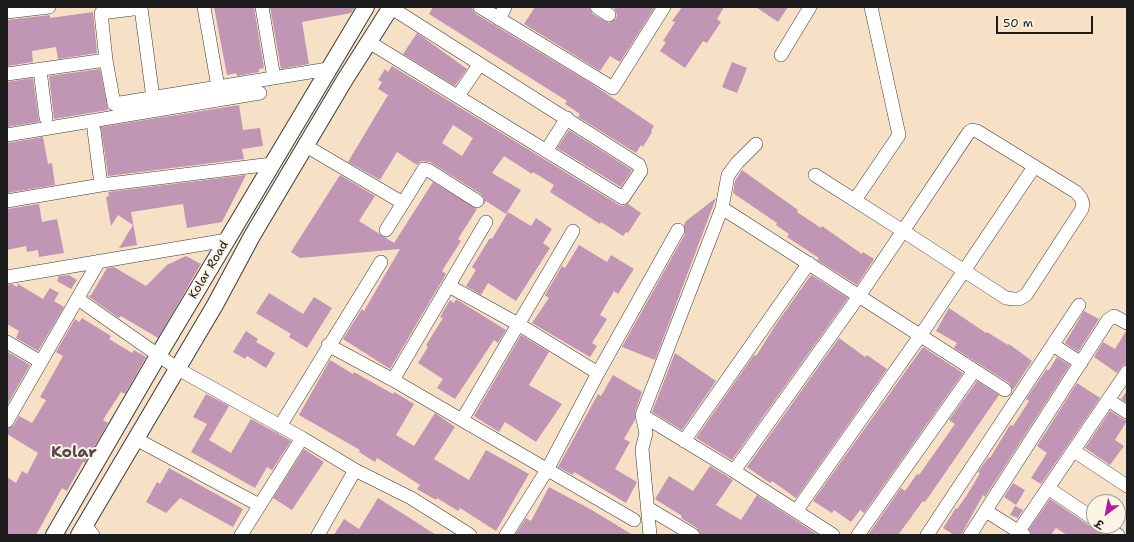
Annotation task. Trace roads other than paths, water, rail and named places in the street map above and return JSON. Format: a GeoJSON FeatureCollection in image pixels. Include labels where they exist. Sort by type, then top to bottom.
{"type":"FeatureCollection","features":[{"type":"Feature","properties":{"kind":"main road","name":"Kolar Road"},"geometry":{"type":"LineString","coordinates":[[54,535],[226,240],[366,7]]}},
{"type":"Feature","properties":{"kind":"main road","name":"Kolar Road"},"geometry":{"type":"LineString","coordinates":[[86,532],[136,439],[178,369],[252,236],[344,81],[391,7]]}},
{"type":"Feature","properties":{"kind":"street"},"geometry":{"type":"LineString","coordinates":[[7,12],[49,7]]}},
{"type":"Feature","properties":{"kind":"street"},"geometry":{"type":"LineString","coordinates":[[204,7],[218,87]]}},
{"type":"Feature","properties":{"kind":"street"},"geometry":{"type":"LineString","coordinates":[[262,7],[274,78]]}},
{"type":"Feature","properties":{"kind":"street"},"geometry":{"type":"LineString","coordinates":[[369,42],[624,198],[641,171],[639,165],[479,65],[391,7]]}},
{"type":"Feature","properties":{"kind":"street"},"geometry":{"type":"LineString","coordinates":[[480,7],[613,88],[664,7]]}},
{"type":"Feature","properties":{"kind":"street"},"geometry":{"type":"LineString","coordinates":[[499,19],[505,7]]}},
{"type":"Feature","properties":{"kind":"street"},"geometry":{"type":"LineString","coordinates":[[597,7],[609,15]]}},
{"type":"Feature","properties":{"kind":"street"},"geometry":{"type":"LineString","coordinates":[[781,55],[810,7]]}},
{"type":"Feature","properties":{"kind":"street"},"geometry":{"type":"LineString","coordinates":[[855,200],[899,135],[871,7]]}},
{"type":"Feature","properties":{"kind":"street"},"geometry":{"type":"LineString","coordinates":[[153,98],[141,8],[101,13],[106,60],[114,104],[153,98],[328,69]]}},
{"type":"Feature","properties":{"kind":"street"},"geometry":{"type":"LineString","coordinates":[[7,74],[106,60]]}},
{"type":"Feature","properties":{"kind":"street"},"geometry":{"type":"LineString","coordinates":[[458,96],[479,65]]}},
{"type":"Feature","properties":{"kind":"street"},"geometry":{"type":"LineString","coordinates":[[40,70],[46,118]]}},
{"type":"Feature","properties":{"kind":"street"},"geometry":{"type":"LineString","coordinates":[[7,135],[260,92]]}},
{"type":"Feature","properties":{"kind":"street"},"geometry":{"type":"LineString","coordinates":[[546,151],[566,118]]}},
{"type":"Feature","properties":{"kind":"street"},"geometry":{"type":"LineString","coordinates":[[94,130],[101,185]]}},
{"type":"Feature","properties":{"kind":"street"},"geometry":{"type":"LineString","coordinates":[[734,471],[859,296],[903,231],[968,132],[972,130],[1076,192],[1081,198],[1083,204],[1082,209],[1026,295],[1019,299],[1006,298],[964,270],[903,231],[855,200],[815,175]]}},
{"type":"Feature","properties":{"kind":"street"},"geometry":{"type":"LineString","coordinates":[[650,535],[642,449],[646,433],[642,415],[722,208],[728,176],[737,163],[756,144]]}},
{"type":"Feature","properties":{"kind":"street"},"geometry":{"type":"LineString","coordinates":[[306,146],[403,203]]}},
{"type":"Feature","properties":{"kind":"street"},"geometry":{"type":"LineString","coordinates":[[7,201],[101,185],[272,164]]}},
{"type":"Feature","properties":{"kind":"street"},"geometry":{"type":"LineString","coordinates":[[797,510],[920,336],[1034,167]]}},
{"type":"Feature","properties":{"kind":"street"},"geometry":{"type":"LineString","coordinates":[[386,230],[424,170],[428,170],[477,201]]}},
{"type":"Feature","properties":{"kind":"street"},"geometry":{"type":"LineString","coordinates":[[722,208],[1005,390]]}},
{"type":"Feature","properties":{"kind":"street"},"geometry":{"type":"LineString","coordinates":[[394,380],[486,222]]}},
{"type":"Feature","properties":{"kind":"street"},"geometry":{"type":"LineString","coordinates":[[506,535],[547,470],[598,373],[678,230]]}},
{"type":"Feature","properties":{"kind":"street"},"geometry":{"type":"LineString","coordinates":[[462,420],[573,232]]}},
{"type":"Feature","properties":{"kind":"street"},"geometry":{"type":"LineString","coordinates":[[7,277],[226,240]]}},
{"type":"Feature","properties":{"kind":"street"},"geometry":{"type":"LineString","coordinates":[[7,421],[99,261]]}},
{"type":"Feature","properties":{"kind":"street"},"geometry":{"type":"LineString","coordinates":[[280,426],[316,368],[328,345],[381,262]]}},
{"type":"Feature","properties":{"kind":"street"},"geometry":{"type":"LineString","coordinates":[[684,441],[809,263]]}},
{"type":"Feature","properties":{"kind":"street"},"geometry":{"type":"LineString","coordinates":[[449,286],[518,324],[598,373]]}},
{"type":"Feature","properties":{"kind":"street"},"geometry":{"type":"LineString","coordinates":[[78,298],[159,354],[178,369],[302,438],[355,470],[411,498],[470,535]]}},
{"type":"Feature","properties":{"kind":"street"},"geometry":{"type":"LineString","coordinates":[[930,534],[1079,305]]}},
{"type":"Feature","properties":{"kind":"street"},"geometry":{"type":"LineString","coordinates":[[970,535],[1111,316],[1127,323]]}},
{"type":"Feature","properties":{"kind":"street"},"geometry":{"type":"LineString","coordinates":[[7,342],[41,362]]}},
{"type":"Feature","properties":{"kind":"street"},"geometry":{"type":"LineString","coordinates":[[328,345],[394,380],[634,520]]}},
{"type":"Feature","properties":{"kind":"street"},"geometry":{"type":"LineString","coordinates":[[1052,345],[1081,363]]}},
{"type":"Feature","properties":{"kind":"street"},"geometry":{"type":"LineString","coordinates":[[858,535],[974,371]]}},
{"type":"Feature","properties":{"kind":"street"},"geometry":{"type":"LineString","coordinates":[[986,512],[1021,533],[1048,488],[1127,372]]}},
{"type":"Feature","properties":{"kind":"street"},"geometry":{"type":"LineString","coordinates":[[1108,400],[1127,412]]}},
{"type":"Feature","properties":{"kind":"street"},"geometry":{"type":"LineString","coordinates":[[642,415],[797,510],[833,535]]}},
{"type":"Feature","properties":{"kind":"street"},"geometry":{"type":"LineString","coordinates":[[241,535],[302,438]]}},
{"type":"Feature","properties":{"kind":"street"},"geometry":{"type":"LineString","coordinates":[[136,439],[259,505]]}},
{"type":"Feature","properties":{"kind":"street"},"geometry":{"type":"LineString","coordinates":[[1074,451],[1127,486]]}},
{"type":"Feature","properties":{"kind":"street"},"geometry":{"type":"LineString","coordinates":[[318,535],[355,470]]}},
{"type":"Feature","properties":{"kind":"street"},"geometry":{"type":"LineString","coordinates":[[1048,488],[1086,514]]}},
{"type":"Feature","properties":{"kind":"street"},"geometry":{"type":"LineString","coordinates":[[648,508],[693,535]]}},
{"type":"Feature","properties":{"kind":"district","name":"Kolar"},"geometry":{"type":"Point","coordinates":[74,453]}}]}
